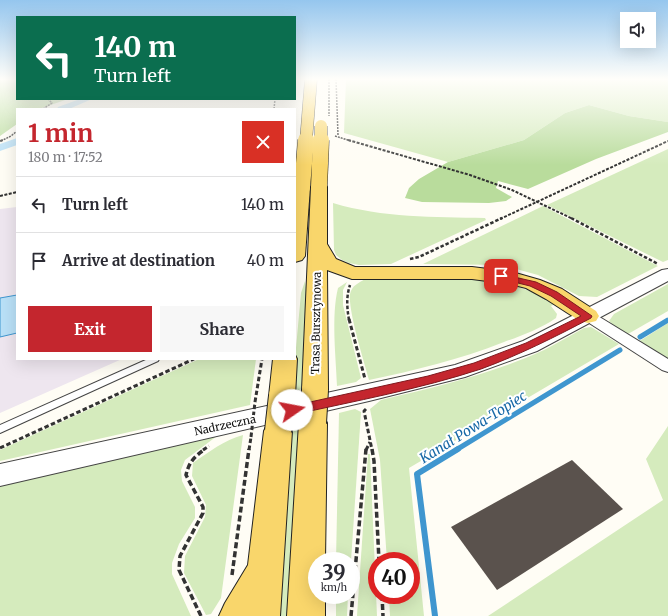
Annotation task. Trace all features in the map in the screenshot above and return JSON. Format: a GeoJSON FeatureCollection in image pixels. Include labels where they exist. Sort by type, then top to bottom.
{"type":"FeatureCollection","features":[{"type":"Feature","properties":{"kind":"main road","name":"Trasa Bursztynowa"},"geometry":{"type":"LineString","coordinates":[[306,616],[315,390],[318,244],[310,187],[311,108]]}},
{"type":"Feature","properties":{"kind":"main road","name":"Trasa Bursztynowa"},"geometry":{"type":"LineString","coordinates":[[296,251],[310,187],[320,108]]}},
{"type":"Feature","properties":{"kind":"main road"},"geometry":{"type":"LineString","coordinates":[[318,244],[329,263],[352,273],[472,273],[512,278],[533,284],[554,294],[588,316]]}},
{"type":"Feature","properties":{"kind":"main road"},"geometry":{"type":"LineString","coordinates":[[316,308],[330,292],[332,285],[352,273]]}},
{"type":"Feature","properties":{"kind":"main road"},"geometry":{"type":"LineString","coordinates":[[260,616],[264,573],[264,434],[282,396],[285,360]]}},
{"type":"Feature","properties":{"kind":"main road"},"geometry":{"type":"LineString","coordinates":[[234,600],[264,573]]}},
{"type":"Feature","properties":{"kind":"street","name":"Nadrzeczna"},"geometry":{"type":"LineString","coordinates":[[0,475],[443,376],[514,352],[588,316],[665,270]]}},
{"type":"Feature","properties":{"kind":"street"},"geometry":{"type":"LineString","coordinates":[[588,316],[668,366]]}},
{"type":"Feature","properties":{"kind":"lane"},"geometry":{"type":"LineString","coordinates":[[0,429],[153,360]]}},
{"type":"Feature","properties":{"kind":"path"},"geometry":{"type":"LineString","coordinates":[[337,108],[336,124],[338,135]]}},
{"type":"Feature","properties":{"kind":"path"},"geometry":{"type":"LineString","coordinates":[[0,141],[16,132]]}},
{"type":"Feature","properties":{"kind":"path"},"geometry":{"type":"LineString","coordinates":[[331,136],[338,135],[492,182],[537,201],[665,270]]}},
{"type":"Feature","properties":{"kind":"path"},"geometry":{"type":"LineString","coordinates":[[406,262],[411,258],[419,257],[435,250],[668,141]]}},
{"type":"Feature","properties":{"kind":"path"},"geometry":{"type":"LineString","coordinates":[[0,196],[16,192]]}},
{"type":"Feature","properties":{"kind":"path"},"geometry":{"type":"LineString","coordinates":[[0,448],[192,360]]}},
{"type":"Feature","properties":{"kind":"path"},"geometry":{"type":"LineString","coordinates":[[234,600],[264,434],[255,402],[262,360]]}},
{"type":"Feature","properties":{"kind":"path"},"geometry":{"type":"LineString","coordinates":[[351,616],[365,452],[370,442]]}},
{"type":"Feature","properties":{"kind":"path"},"geometry":{"type":"LineString","coordinates":[[201,616],[180,570],[180,556],[203,514],[203,507],[186,475],[189,464],[194,457],[216,443]]}},
{"type":"Feature","properties":{"kind":"path"},"geometry":{"type":"LineString","coordinates":[[382,604],[383,616]]}},
{"type":"Feature","properties":{"kind":"shaded area"},"geometry":{"type":"Polygon","coordinates":[[[16,207],[16,360],[120,360],[0,413],[0,209],[16,207]]]}},
{"type":"Feature","properties":{"kind":"green space"},"geometry":{"type":"Polygon","coordinates":[[[0,108],[43,108],[16,108],[16,125],[0,136],[0,108]]]}},
{"type":"Feature","properties":{"kind":"green space"},"geometry":{"type":"Polygon","coordinates":[[[345,108],[581,108],[565,113],[524,140],[448,162],[344,133],[345,108]]]}},
{"type":"Feature","properties":{"kind":"green space"},"geometry":{"type":"Polygon","coordinates":[[[581,108],[599,108],[629,116],[668,122],[668,132],[596,159],[528,189],[498,181],[496,188],[512,197],[506,201],[489,203],[422,202],[405,198],[409,188],[419,179],[448,162],[524,140],[565,113],[581,108]]]}},
{"type":"Feature","properties":{"kind":"green space"},"geometry":{"type":"Polygon","coordinates":[[[599,108],[668,108],[668,122],[629,116],[599,108]]]}},
{"type":"Feature","properties":{"kind":"green space"},"geometry":{"type":"Polygon","coordinates":[[[668,149],[668,260],[663,262],[547,205],[668,149]]]}},
{"type":"Feature","properties":{"kind":"green space"},"geometry":{"type":"Polygon","coordinates":[[[333,203],[371,212],[428,217],[485,218],[486,220],[391,264],[359,265],[342,260],[336,255],[334,250],[333,203]]]}},
{"type":"Feature","properties":{"kind":"green space"},"geometry":{"type":"Polygon","coordinates":[[[543,206],[658,266],[597,297],[579,296],[538,275],[502,265],[423,264],[543,206]]]}},
{"type":"Feature","properties":{"kind":"green space"},"geometry":{"type":"Polygon","coordinates":[[[438,278],[489,281],[513,286],[535,293],[555,304],[551,306],[557,314],[556,318],[550,322],[524,335],[470,354],[437,364],[369,380],[360,349],[350,302],[352,288],[365,279],[438,278]]]}},
{"type":"Feature","properties":{"kind":"green space"},"geometry":{"type":"Polygon","coordinates":[[[305,281],[307,294],[302,389],[292,392],[296,360],[301,293],[305,281]]]}},
{"type":"Feature","properties":{"kind":"green space"},"geometry":{"type":"Polygon","coordinates":[[[347,282],[343,290],[343,305],[361,378],[356,382],[337,386],[334,337],[336,299],[338,288],[347,282]]]}},
{"type":"Feature","properties":{"kind":"green space"},"geometry":{"type":"Polygon","coordinates":[[[668,284],[668,311],[628,334],[614,326],[609,321],[614,314],[668,284]]]}},
{"type":"Feature","properties":{"kind":"green space"},"geometry":{"type":"Polygon","coordinates":[[[668,323],[668,360],[638,342],[668,323]]]}},
{"type":"Feature","properties":{"kind":"green space"},"geometry":{"type":"Polygon","coordinates":[[[591,327],[619,344],[409,468],[418,552],[386,552],[380,460],[370,409],[381,400],[443,385],[524,359],[584,328],[591,327]]]}},
{"type":"Feature","properties":{"kind":"green space"},"geometry":{"type":"Polygon","coordinates":[[[197,360],[256,360],[250,405],[0,461],[0,450],[197,360]]]}},
{"type":"Feature","properties":{"kind":"green space"},"geometry":{"type":"Polygon","coordinates":[[[355,409],[361,412],[352,552],[336,552],[339,413],[355,409]]]}},
{"type":"Feature","properties":{"kind":"green space"},"geometry":{"type":"Polygon","coordinates":[[[668,426],[668,616],[488,616],[663,500],[646,459],[668,426]]]}},
{"type":"Feature","properties":{"kind":"green space"},"geometry":{"type":"Polygon","coordinates":[[[300,427],[291,616],[277,616],[290,430],[300,427]]]}},
{"type":"Feature","properties":{"kind":"green space"},"geometry":{"type":"Polygon","coordinates":[[[243,435],[221,598],[211,614],[206,615],[184,573],[185,556],[205,517],[206,505],[192,476],[193,463],[223,443],[243,435]]]}},
{"type":"Feature","properties":{"kind":"green space"},"geometry":{"type":"Polygon","coordinates":[[[217,436],[185,460],[181,470],[182,481],[195,507],[195,518],[179,544],[172,563],[172,574],[191,616],[0,616],[0,486],[217,436]]]}},
{"type":"Feature","properties":{"kind":"green space"},"geometry":{"type":"Polygon","coordinates":[[[368,454],[370,454],[374,552],[368,552],[368,604],[376,604],[377,616],[357,616],[358,604],[360,604],[360,572],[368,454]]]}},
{"type":"Feature","properties":{"kind":"green space"},"geometry":{"type":"Polygon","coordinates":[[[420,577],[424,616],[390,616],[389,604],[420,604],[420,577]]]}},
{"type":"Feature","properties":{"kind":"green space"},"geometry":{"type":"Polygon","coordinates":[[[336,604],[348,604],[347,616],[336,616],[336,604]]]}},
{"type":"Feature","properties":{"kind":"water"},"geometry":{"type":"Polygon","coordinates":[[[16,295],[16,333],[0,337],[0,298],[16,295]]]}},
{"type":"Feature","properties":{"kind":"building"},"geometry":{"type":"Polygon","coordinates":[[[572,460],[623,509],[497,590],[451,527],[572,460]]]}},
{"type":"Feature","properties":{"kind":"waterway"},"geometry":{"type":"LineString","coordinates":[[0,148],[16,141]]}},
{"type":"Feature","properties":{"kind":"waterway","name":"Kanał Powa-Topiec"},"geometry":{"type":"LineString","coordinates":[[640,337],[668,320]]}},
{"type":"Feature","properties":{"kind":"waterway","name":"Kanał Powa-Topiec"},"geometry":{"type":"LineString","coordinates":[[456,450],[620,350]]}},
{"type":"Feature","properties":{"kind":"waterway","name":"Kanał Powa-Topiec"},"geometry":{"type":"LineString","coordinates":[[435,616],[417,474],[458,449]]}},
{"type":"Feature","properties":{"kind":"route"},"geometry":{"type":"LineString","coordinates":[[292,410],[428,380],[477,366],[530,346],[588,316],[554,294],[533,284],[501,276]]}}]}
